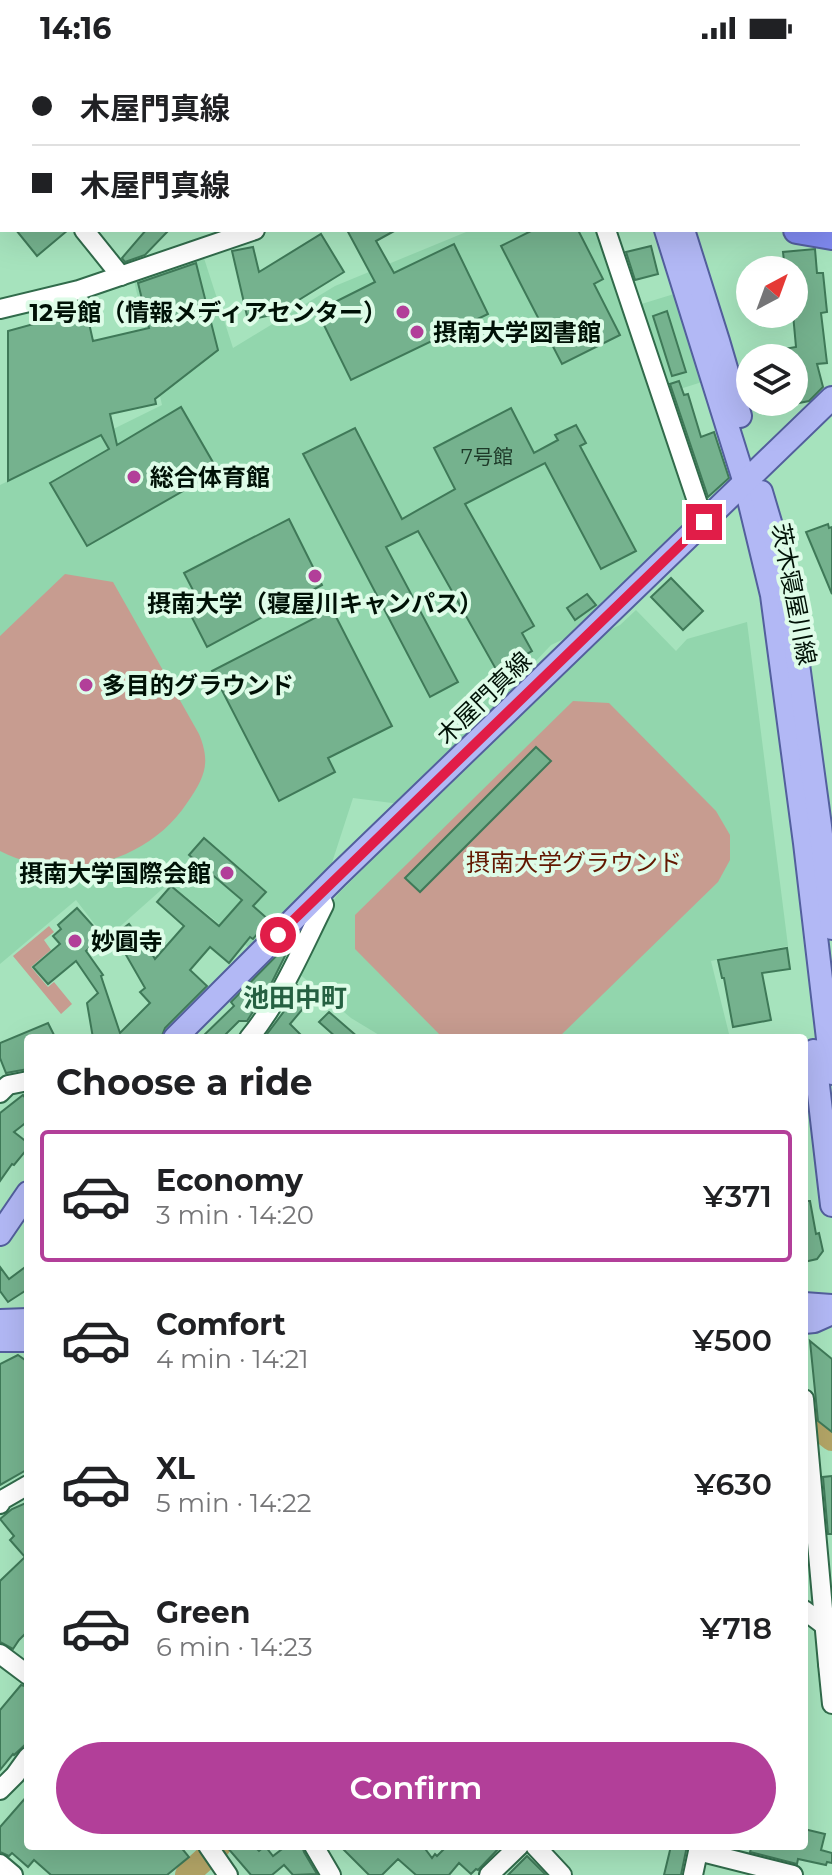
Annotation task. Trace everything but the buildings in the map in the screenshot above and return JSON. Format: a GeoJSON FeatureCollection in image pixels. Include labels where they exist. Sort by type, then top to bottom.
{"type":"FeatureCollection","features":[{"type":"Feature","properties":{"kind":"highway"},"geometry":{"type":"LineString","coordinates":[[809,232],[832,236]]}},
{"type":"Feature","properties":{"kind":"main road","name":"茨木寝屋川線"},"geometry":{"type":"LineString","coordinates":[[667,232],[786,576],[813,835],[832,1073]]}},
{"type":"Feature","properties":{"kind":"main road","name":"茨木寝屋川線"},"geometry":{"type":"LineString","coordinates":[[684,232],[718,341],[750,478]]}},
{"type":"Feature","properties":{"kind":"main road","name":"木屋門真線"},"geometry":{"type":"LineString","coordinates":[[179,1034],[319,894],[832,398]]}},
{"type":"Feature","properties":{"kind":"main road","name":"茨木寝屋川線"},"geometry":{"type":"LineString","coordinates":[[813,835],[832,928]]}},
{"type":"Feature","properties":{"kind":"main road"},"geometry":{"type":"LineString","coordinates":[[832,854],[813,835],[796,888],[832,1205]]}},
{"type":"Feature","properties":{"kind":"main road"},"geometry":{"type":"LineString","coordinates":[[0,1234],[24,1199]]}},
{"type":"Feature","properties":{"kind":"main road"},"geometry":{"type":"LineString","coordinates":[[808,1304],[832,1306]]}},
{"type":"Feature","properties":{"kind":"main road"},"geometry":{"type":"LineString","coordinates":[[808,1322],[832,1313]]}},
{"type":"Feature","properties":{"kind":"main road"},"geometry":{"type":"LineString","coordinates":[[0,1321],[24,1320]]}},
{"type":"Feature","properties":{"kind":"main road"},"geometry":{"type":"LineString","coordinates":[[0,1340],[24,1340]]}},
{"type":"Feature","properties":{"kind":"street"},"geometry":{"type":"LineString","coordinates":[[86,232],[121,276]]}},
{"type":"Feature","properties":{"kind":"street"},"geometry":{"type":"LineString","coordinates":[[0,309],[79,290],[249,232]]}},
{"type":"Feature","properties":{"kind":"street"},"geometry":{"type":"LineString","coordinates":[[607,232],[704,522]]}},
{"type":"Feature","properties":{"kind":"street"},"geometry":{"type":"LineString","coordinates":[[252,1034],[286,980],[324,905],[319,894]]}},
{"type":"Feature","properties":{"kind":"street"},"geometry":{"type":"LineString","coordinates":[[0,1093],[8,1085],[24,1082]]}},
{"type":"Feature","properties":{"kind":"street"},"geometry":{"type":"LineString","coordinates":[[808,1482],[811,1553],[830,1664],[832,1704]]}},
{"type":"Feature","properties":{"kind":"street"},"geometry":{"type":"LineString","coordinates":[[0,1504],[24,1487]]}},
{"type":"Feature","properties":{"kind":"street"},"geometry":{"type":"LineString","coordinates":[[808,1613],[824,1625]]}},
{"type":"Feature","properties":{"kind":"street"},"geometry":{"type":"LineString","coordinates":[[0,1654],[24,1672]]}},
{"type":"Feature","properties":{"kind":"street"},"geometry":{"type":"LineString","coordinates":[[0,1790],[24,1763]]}},
{"type":"Feature","properties":{"kind":"street"},"geometry":{"type":"LineString","coordinates":[[211,1850],[228,1875]]}},
{"type":"Feature","properties":{"kind":"street"},"geometry":{"type":"LineString","coordinates":[[316,1850],[331,1875]]}},
{"type":"Feature","properties":{"kind":"street"},"geometry":{"type":"LineString","coordinates":[[489,1875],[515,1850]]}},
{"type":"Feature","properties":{"kind":"street"},"geometry":{"type":"LineString","coordinates":[[539,1850],[562,1875]]}},
{"type":"Feature","properties":{"kind":"street"},"geometry":{"type":"LineString","coordinates":[[693,1875],[699,1850]]}},
{"type":"Feature","properties":{"kind":"street"},"geometry":{"type":"LineString","coordinates":[[702,1850],[772,1872],[793,1875]]}},
{"type":"Feature","properties":{"kind":"street"},"geometry":{"type":"LineString","coordinates":[[0,1864],[13,1875]]}},
{"type":"Feature","properties":{"kind":"shaded area","name":"摂南大学（寝屋川キャンパス）"},"geometry":{"type":"Polygon","coordinates":[[[466,232],[596,232],[694,514],[566,638],[551,645],[509,694],[400,804],[353,798],[327,878],[254,952],[169,883],[106,939],[76,900],[0,964],[0,485],[162,405],[133,276],[202,252],[233,348],[335,286],[466,232]]]}},
{"type":"Feature","properties":{"kind":"shaded area"},"geometry":{"type":"Polygon","coordinates":[[[674,294],[702,382],[664,394],[635,306],[674,294]]]}},
{"type":"Feature","properties":{"kind":"shaded area"},"geometry":{"type":"Polygon","coordinates":[[[636,610],[676,651],[687,639],[747,622],[788,946],[711,961],[729,1034],[377,1034],[351,1018],[297,972],[325,911],[339,893],[605,632],[620,625],[636,610]]]}},
{"type":"Feature","properties":{"kind":"green space","name":"多目的グラウンド"},"geometry":{"type":"Polygon","coordinates":[[[65,574],[113,582],[199,734],[205,762],[202,777],[187,803],[170,824],[150,840],[103,862],[51,866],[25,861],[0,851],[0,636],[65,574]]]}},
{"type":"Feature","properties":{"kind":"green space","name":"摂南大学グラウンド"},"geometry":{"type":"Polygon","coordinates":[[[573,701],[609,703],[716,811],[730,835],[730,860],[718,882],[562,1034],[439,1034],[355,949],[355,915],[573,701]]]}},
{"type":"Feature","properties":{"kind":"green space"},"geometry":{"type":"Polygon","coordinates":[[[49,926],[54,932],[44,940],[51,950],[31,967],[48,987],[54,982],[72,1004],[61,1014],[13,956],[49,926]]]}},
{"type":"Feature","properties":{"kind":"waterway"},"geometry":{"type":"LineString","coordinates":[[808,1420],[832,1439]]}},
{"type":"Feature","properties":{"kind":"waterway"},"geometry":{"type":"LineString","coordinates":[[187,1875],[215,1850]]}},
{"type":"Feature","properties":{"kind":"place","name":"12号館（情報メディアセンター）"},"geometry":{"type":"Point","coordinates":[403,312]}},
{"type":"Feature","properties":{"kind":"place","name":"摂南大学図書館"},"geometry":{"type":"Point","coordinates":[417,332]}},
{"type":"Feature","properties":{"kind":"place","name":"総合体育館"},"geometry":{"type":"Point","coordinates":[134,477]}},
{"type":"Feature","properties":{"kind":"place","name":"摂南大学（寝屋川キャンパス）"},"geometry":{"type":"Point","coordinates":[315,576]}},
{"type":"Feature","properties":{"kind":"place","name":"多目的グラウンド"},"geometry":{"type":"Point","coordinates":[86,685]}},
{"type":"Feature","properties":{"kind":"place","name":"摂南大学国際会館"},"geometry":{"type":"Point","coordinates":[227,873]}},
{"type":"Feature","properties":{"kind":"place","name":"妙圓寺"},"geometry":{"type":"Point","coordinates":[75,941]}},
{"type":"Feature","properties":{"kind":"district","name":"池田中町"},"geometry":{"type":"Point","coordinates":[295,998]}},
{"type":"Feature","properties":{"kind":"route"},"geometry":{"type":"LineString","coordinates":[[278,935],[704,522]]}}]}
